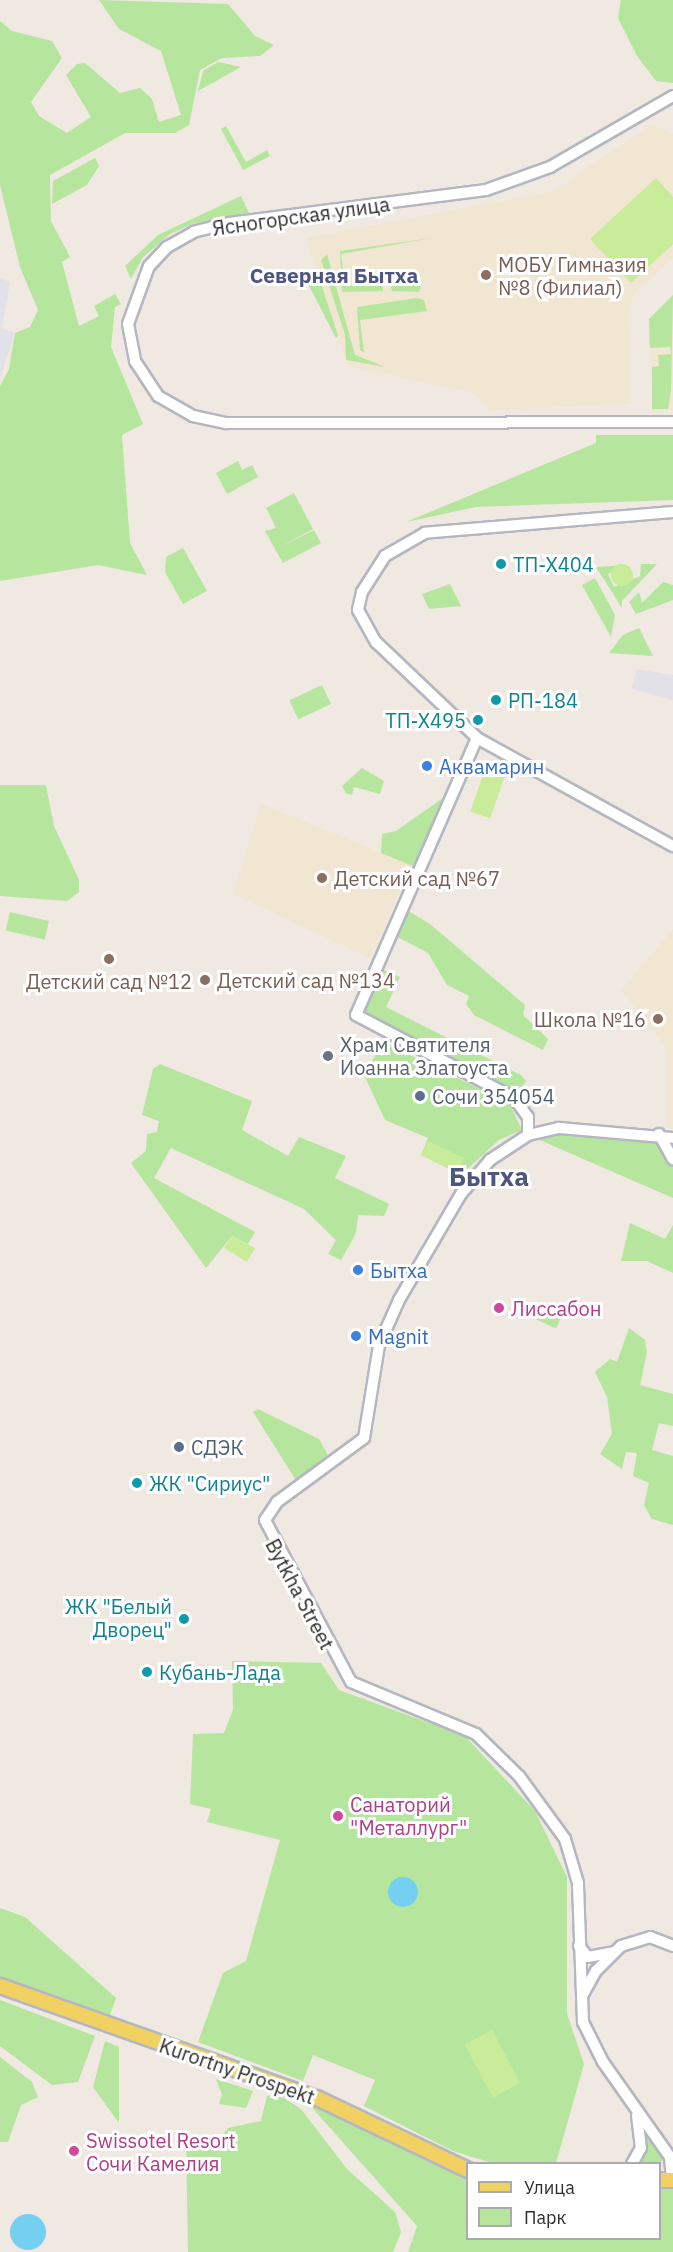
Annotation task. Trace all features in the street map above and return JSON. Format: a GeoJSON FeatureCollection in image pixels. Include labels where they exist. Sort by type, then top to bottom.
{"type":"FeatureCollection","features":[{"type":"Feature","properties":{"kind":"main road","name":"Kurortny Prospekt"},"geometry":{"type":"LineString","coordinates":[[0,1986],[317,2098],[466,2169]]}},
{"type":"Feature","properties":{"kind":"street","name":"Ясногорская улица"},"geometry":{"type":"LineString","coordinates":[[673,96],[550,167],[496,187],[194,232],[166,247],[149,266],[128,324],[135,361],[158,396],[184,412],[227,423],[673,422]]}},
{"type":"Feature","properties":{"kind":"street"},"geometry":{"type":"LineString","coordinates":[[673,512],[458,526],[425,533],[386,556],[362,592],[358,610],[362,626],[477,738],[673,846]]}},
{"type":"Feature","properties":{"kind":"street"},"geometry":{"type":"LineString","coordinates":[[477,738],[356,1015],[514,1098],[528,1117],[528,1136]]}},
{"type":"Feature","properties":{"kind":"street","name":"Bytkha Street"},"geometry":{"type":"LineString","coordinates":[[668,2180],[670,2157],[594,2048],[583,2022],[578,1914],[570,1851],[512,1768],[476,1734],[365,1692],[341,1671],[265,1520],[277,1502],[364,1438],[379,1345],[399,1300],[475,1175],[507,1146],[528,1136],[573,1127],[659,1134],[673,1138]]}},
{"type":"Feature","properties":{"kind":"street"},"geometry":{"type":"LineString","coordinates":[[659,1134],[673,1159]]}},
{"type":"Feature","properties":{"kind":"street"},"geometry":{"type":"LineString","coordinates":[[578,1946],[588,1957],[615,1951],[650,1937],[673,1946]]}},
{"type":"Feature","properties":{"kind":"street"},"geometry":{"type":"LineString","coordinates":[[582,1997],[615,1951]]}},
{"type":"Feature","properties":{"kind":"street"},"geometry":{"type":"LineString","coordinates":[[632,2162],[642,2135],[634,2106]]}},
{"type":"Feature","properties":{"kind":"shaded area","name":"МОБУ Гимназия №8 (Филиал)"},"geometry":{"type":"Polygon","coordinates":[[[651,125],[673,134],[673,258],[635,293],[628,310],[631,404],[491,410],[474,393],[347,366],[306,238],[554,191],[651,125]]]}},
{"type":"Feature","properties":{"kind":"shaded area"},"geometry":{"type":"Polygon","coordinates":[[[0,278],[10,282],[2,328],[15,333],[0,378],[0,278]]]}},
{"type":"Feature","properties":{"kind":"shaded area"},"geometry":{"type":"Polygon","coordinates":[[[673,296],[673,410],[653,411],[649,319],[673,296]]]}},
{"type":"Feature","properties":{"kind":"shaded area"},"geometry":{"type":"Polygon","coordinates":[[[636,669],[673,675],[673,700],[632,689],[636,669]]]}},
{"type":"Feature","properties":{"kind":"shaded area","name":"Детский сад №67"},"geometry":{"type":"Polygon","coordinates":[[[261,804],[411,865],[370,958],[233,894],[261,804]]]}},
{"type":"Feature","properties":{"kind":"shaded area","name":"Школа №16"},"geometry":{"type":"Polygon","coordinates":[[[673,929],[673,1129],[667,1127],[667,1049],[621,990],[673,929]]]}},
{"type":"Feature","properties":{"kind":"green space"},"geometry":{"type":"Polygon","coordinates":[[[99,0],[228,4],[255,36],[274,45],[260,56],[222,58],[200,70],[189,125],[175,133],[125,133],[50,175],[51,221],[70,257],[62,262],[79,326],[99,316],[94,306],[115,294],[121,304],[115,307],[111,347],[143,424],[122,435],[130,543],[147,575],[98,565],[0,581],[0,386],[9,369],[15,333],[30,327],[38,310],[20,267],[0,185],[0,21],[12,31],[52,41],[62,58],[31,102],[39,116],[67,133],[91,117],[66,75],[77,64],[85,63],[120,93],[140,88],[152,99],[159,122],[181,115],[161,51],[119,29],[99,0]]]}},
{"type":"Feature","properties":{"kind":"green space"},"geometry":{"type":"Polygon","coordinates":[[[621,0],[673,0],[673,83],[656,81],[637,56],[618,18],[621,0]]]}},
{"type":"Feature","properties":{"kind":"green space"},"geometry":{"type":"Polygon","coordinates":[[[218,62],[241,67],[198,91],[203,71],[218,62]]]}},
{"type":"Feature","properties":{"kind":"green space"},"geometry":{"type":"Polygon","coordinates":[[[226,126],[246,162],[267,150],[270,156],[243,170],[221,129],[226,126]]]}},
{"type":"Feature","properties":{"kind":"green space"},"geometry":{"type":"Polygon","coordinates":[[[95,158],[99,166],[87,185],[52,204],[53,181],[95,158]]]}},
{"type":"Feature","properties":{"kind":"green space"},"geometry":{"type":"Polygon","coordinates":[[[656,178],[673,197],[673,244],[631,283],[590,239],[656,178]]]}},
{"type":"Feature","properties":{"kind":"green space"},"geometry":{"type":"Polygon","coordinates":[[[241,196],[249,213],[192,224],[170,234],[143,257],[131,279],[125,266],[158,235],[241,196]]]}},
{"type":"Feature","properties":{"kind":"green space"},"geometry":{"type":"Polygon","coordinates":[[[431,238],[341,254],[345,286],[382,282],[383,291],[342,292],[340,251],[431,238]]]}},
{"type":"Feature","properties":{"kind":"green space"},"geometry":{"type":"Polygon","coordinates":[[[327,254],[355,355],[385,367],[346,360],[345,335],[321,260],[327,254]]]}},
{"type":"Feature","properties":{"kind":"green space"},"geometry":{"type":"Polygon","coordinates":[[[318,274],[338,336],[336,338],[306,280],[318,274]]]}},
{"type":"Feature","properties":{"kind":"green space"},"geometry":{"type":"Polygon","coordinates":[[[413,278],[422,283],[419,292],[392,291],[390,281],[413,278]]]}},
{"type":"Feature","properties":{"kind":"green space"},"geometry":{"type":"Polygon","coordinates":[[[673,295],[671,391],[668,409],[652,409],[652,367],[659,366],[658,355],[671,354],[670,347],[650,348],[649,319],[673,295]]]}},
{"type":"Feature","properties":{"kind":"green space"},"geometry":{"type":"Polygon","coordinates":[[[417,298],[424,300],[427,311],[360,320],[364,353],[360,350],[357,307],[417,298]]]}},
{"type":"Feature","properties":{"kind":"green space"},"geometry":{"type":"Polygon","coordinates":[[[596,435],[673,435],[673,500],[476,507],[406,522],[596,443],[596,435]]]}},
{"type":"Feature","properties":{"kind":"green space"},"geometry":{"type":"Polygon","coordinates":[[[238,461],[242,470],[252,465],[258,477],[227,494],[216,473],[238,461]]]}},
{"type":"Feature","properties":{"kind":"green space"},"geometry":{"type":"Polygon","coordinates":[[[294,493],[313,529],[280,547],[314,530],[321,543],[283,563],[265,531],[276,528],[266,508],[294,493]]]}},
{"type":"Feature","properties":{"kind":"green space"},"geometry":{"type":"Polygon","coordinates":[[[183,548],[207,591],[183,604],[165,572],[166,557],[183,548]]]}},
{"type":"Feature","properties":{"kind":"green space"},"geometry":{"type":"Polygon","coordinates":[[[622,564],[630,567],[633,575],[630,583],[622,586],[614,583],[611,575],[614,567],[622,564]]]}},
{"type":"Feature","properties":{"kind":"green space"},"geometry":{"type":"Polygon","coordinates":[[[641,564],[657,564],[622,601],[622,608],[596,567],[627,565],[608,574],[614,587],[640,576],[641,564]]]}},
{"type":"Feature","properties":{"kind":"green space"},"geometry":{"type":"Polygon","coordinates":[[[595,578],[615,615],[611,637],[582,585],[595,578]]]}},
{"type":"Feature","properties":{"kind":"green space"},"geometry":{"type":"Polygon","coordinates":[[[663,582],[673,585],[673,600],[636,614],[629,602],[639,592],[642,603],[663,582]]]}},
{"type":"Feature","properties":{"kind":"green space"},"geometry":{"type":"Polygon","coordinates":[[[450,584],[461,606],[429,609],[422,594],[450,584]]]}},
{"type":"Feature","properties":{"kind":"green space"},"geometry":{"type":"Polygon","coordinates":[[[639,628],[653,656],[609,653],[623,635],[639,628]]]}},
{"type":"Feature","properties":{"kind":"green space"},"geometry":{"type":"Polygon","coordinates":[[[322,685],[331,704],[298,719],[289,700],[322,685]]]}},
{"type":"Feature","properties":{"kind":"green space"},"geometry":{"type":"Polygon","coordinates":[[[362,768],[384,781],[380,794],[354,787],[352,795],[346,793],[342,786],[362,768]]]}},
{"type":"Feature","properties":{"kind":"green space"},"geometry":{"type":"Polygon","coordinates":[[[485,769],[505,776],[490,818],[470,812],[485,769]]]}},
{"type":"Feature","properties":{"kind":"green space"},"geometry":{"type":"Polygon","coordinates":[[[0,785],[46,785],[54,826],[79,880],[79,892],[67,901],[0,896],[0,785]]]}},
{"type":"Feature","properties":{"kind":"green space"},"geometry":{"type":"Polygon","coordinates":[[[443,798],[415,867],[381,853],[382,834],[396,831],[443,798]]]}},
{"type":"Feature","properties":{"kind":"green space"},"geometry":{"type":"Polygon","coordinates":[[[402,907],[430,924],[525,1005],[523,1015],[548,1039],[543,1050],[474,1015],[466,1004],[469,996],[447,985],[428,953],[390,933],[402,907]]]}},
{"type":"Feature","properties":{"kind":"green space"},"geometry":{"type":"Polygon","coordinates":[[[10,912],[49,921],[45,940],[6,931],[10,912]]]}},
{"type":"Feature","properties":{"kind":"green space"},"geometry":{"type":"Polygon","coordinates":[[[374,966],[400,977],[386,1007],[521,1075],[526,1081],[514,1098],[365,1024],[369,1013],[355,1007],[374,966]]]}},
{"type":"Feature","properties":{"kind":"green space"},"geometry":{"type":"Polygon","coordinates":[[[383,1042],[509,1103],[522,1130],[499,1140],[461,1175],[421,1155],[428,1138],[385,1120],[364,1075],[383,1042]]]}},
{"type":"Feature","properties":{"kind":"green space"},"geometry":{"type":"Polygon","coordinates":[[[160,1064],[252,1101],[242,1130],[288,1156],[299,1137],[346,1156],[335,1178],[389,1204],[384,1216],[358,1215],[356,1233],[341,1260],[328,1254],[336,1240],[304,1209],[171,1148],[154,1178],[255,1232],[248,1244],[232,1236],[206,1268],[131,1163],[146,1151],[147,1134],[157,1132],[159,1121],[142,1115],[153,1069],[160,1064]]]}},
{"type":"Feature","properties":{"kind":"green space"},"geometry":{"type":"Polygon","coordinates":[[[545,1130],[659,1134],[673,1159],[673,1198],[528,1135],[545,1130]]]}},
{"type":"Feature","properties":{"kind":"green space"},"geometry":{"type":"Polygon","coordinates":[[[428,1141],[464,1158],[457,1172],[421,1156],[428,1141]]]}},
{"type":"Feature","properties":{"kind":"green space"},"geometry":{"type":"Polygon","coordinates":[[[630,1223],[665,1239],[673,1225],[673,1273],[647,1261],[621,1261],[630,1223]]]}},
{"type":"Feature","properties":{"kind":"green space"},"geometry":{"type":"Polygon","coordinates":[[[232,1236],[255,1248],[247,1262],[224,1248],[232,1236]]]}},
{"type":"Feature","properties":{"kind":"green space"},"geometry":{"type":"Polygon","coordinates":[[[539,1303],[563,1314],[556,1328],[532,1318],[539,1303]]]}},
{"type":"Feature","properties":{"kind":"green space"},"geometry":{"type":"Polygon","coordinates":[[[629,1328],[645,1340],[647,1352],[640,1385],[673,1394],[673,1426],[659,1423],[652,1450],[673,1456],[673,1525],[652,1519],[644,1505],[649,1483],[633,1476],[637,1453],[626,1452],[622,1469],[600,1454],[612,1434],[607,1397],[595,1372],[610,1359],[617,1362],[629,1328]]]}},
{"type":"Feature","properties":{"kind":"green space"},"geometry":{"type":"Polygon","coordinates":[[[258,1409],[319,1439],[333,1464],[299,1485],[253,1412],[258,1409]]]}},
{"type":"Feature","properties":{"kind":"green space"},"geometry":{"type":"Polygon","coordinates":[[[232,1661],[321,1663],[339,1690],[465,1736],[535,1811],[567,1877],[567,2014],[584,2064],[556,2162],[489,2162],[453,2151],[364,2106],[375,2080],[313,2055],[303,2081],[198,2042],[223,1973],[246,1961],[280,1840],[207,1822],[211,1809],[190,1804],[193,1734],[224,1733],[233,1710],[232,1661]]]}},
{"type":"Feature","properties":{"kind":"green space"},"geometry":{"type":"Polygon","coordinates":[[[0,1908],[25,1917],[116,1998],[108,2020],[0,1981],[0,1908]]]}},
{"type":"Feature","properties":{"kind":"green space"},"geometry":{"type":"Polygon","coordinates":[[[0,2000],[95,2036],[78,2082],[52,2085],[0,2046],[0,2000]]]}},
{"type":"Feature","properties":{"kind":"green space"},"geometry":{"type":"Polygon","coordinates":[[[492,2030],[520,2083],[493,2098],[465,2045],[492,2030]]]}},
{"type":"Feature","properties":{"kind":"green space"},"geometry":{"type":"Polygon","coordinates":[[[105,2041],[119,2047],[119,2123],[93,2087],[105,2041]]]}},
{"type":"Feature","properties":{"kind":"green space"},"geometry":{"type":"Polygon","coordinates":[[[0,2057],[32,2082],[38,2097],[21,2105],[8,2142],[0,2142],[0,2057]]]}},
{"type":"Feature","properties":{"kind":"green space"},"geometry":{"type":"Polygon","coordinates":[[[216,2079],[253,2091],[246,2108],[219,2104],[222,2095],[216,2079]]]}},
{"type":"Feature","properties":{"kind":"green space"},"geometry":{"type":"Polygon","coordinates":[[[300,2094],[466,2174],[466,2240],[661,2240],[661,2187],[673,2187],[673,2252],[408,2252],[417,2226],[300,2094]]]}},
{"type":"Feature","properties":{"kind":"green space"},"geometry":{"type":"Polygon","coordinates":[[[279,2095],[301,2109],[347,2169],[395,2212],[401,2232],[393,2252],[188,2252],[186,2142],[216,2143],[228,2128],[261,2121],[267,2096],[279,2095]]]}},
{"type":"Feature","properties":{"kind":"green space"},"geometry":{"type":"Polygon","coordinates":[[[644,2127],[664,2155],[661,2164],[661,2162],[639,2162],[645,2145],[644,2127]]]}},
{"type":"Feature","properties":{"kind":"water"},"geometry":{"type":"Polygon","coordinates":[[[403,1877],[414,1881],[418,1892],[414,1903],[403,1907],[392,1903],[388,1892],[392,1881],[403,1877]]]}},
{"type":"Feature","properties":{"kind":"water"},"geometry":{"type":"Polygon","coordinates":[[[28,2214],[41,2219],[46,2232],[41,2245],[28,2250],[15,2245],[10,2232],[15,2219],[28,2214]]]}},
{"type":"Feature","properties":{"kind":"place","name":"МОБУ Гимназия №8 (Филиал)"},"geometry":{"type":"Point","coordinates":[486,275]}},
{"type":"Feature","properties":{"kind":"place","name":"ТП-Х404"},"geometry":{"type":"Point","coordinates":[501,564]}},
{"type":"Feature","properties":{"kind":"place","name":"РП-184"},"geometry":{"type":"Point","coordinates":[496,700]}},
{"type":"Feature","properties":{"kind":"place","name":"ТП-Х495"},"geometry":{"type":"Point","coordinates":[478,720]}},
{"type":"Feature","properties":{"kind":"place","name":"Аквамарин"},"geometry":{"type":"Point","coordinates":[427,766]}},
{"type":"Feature","properties":{"kind":"place","name":"Детский сад №67"},"geometry":{"type":"Point","coordinates":[322,878]}},
{"type":"Feature","properties":{"kind":"place","name":"Детский сад №12"},"geometry":{"type":"Point","coordinates":[109,959]}},
{"type":"Feature","properties":{"kind":"place","name":"Детский сад №134"},"geometry":{"type":"Point","coordinates":[205,980]}},
{"type":"Feature","properties":{"kind":"place","name":"Школа №16"},"geometry":{"type":"Point","coordinates":[658,1019]}},
{"type":"Feature","properties":{"kind":"place","name":"Храм Святителя Иоанна Златоуста"},"geometry":{"type":"Point","coordinates":[328,1056]}},
{"type":"Feature","properties":{"kind":"place","name":"Сочи 354054"},"geometry":{"type":"Point","coordinates":[420,1096]}},
{"type":"Feature","properties":{"kind":"place","name":"Бытха"},"geometry":{"type":"Point","coordinates":[358,1270]}},
{"type":"Feature","properties":{"kind":"place","name":"Лиссабон"},"geometry":{"type":"Point","coordinates":[499,1308]}},
{"type":"Feature","properties":{"kind":"place","name":"Magnit"},"geometry":{"type":"Point","coordinates":[356,1336]}},
{"type":"Feature","properties":{"kind":"place","name":"СДЭК"},"geometry":{"type":"Point","coordinates":[179,1447]}},
{"type":"Feature","properties":{"kind":"place","name":"ЖК \"Сириус\""},"geometry":{"type":"Point","coordinates":[137,1483]}},
{"type":"Feature","properties":{"kind":"place","name":"ЖК \"Белый Дворец\""},"geometry":{"type":"Point","coordinates":[184,1619]}},
{"type":"Feature","properties":{"kind":"place","name":"Кубань-Лада"},"geometry":{"type":"Point","coordinates":[147,1672]}},
{"type":"Feature","properties":{"kind":"place","name":"Санаторий \"Металлург\""},"geometry":{"type":"Point","coordinates":[338,1816]}},
{"type":"Feature","properties":{"kind":"place","name":"Swissotel Resort Сочи Камелия"},"geometry":{"type":"Point","coordinates":[74,2151]}},
{"type":"Feature","properties":{"kind":"district","name":"Северная Бытха"},"geometry":{"type":"Point","coordinates":[334,275]}},
{"type":"Feature","properties":{"kind":"district","name":"Бытха"},"geometry":{"type":"Point","coordinates":[489,1177]}}]}
